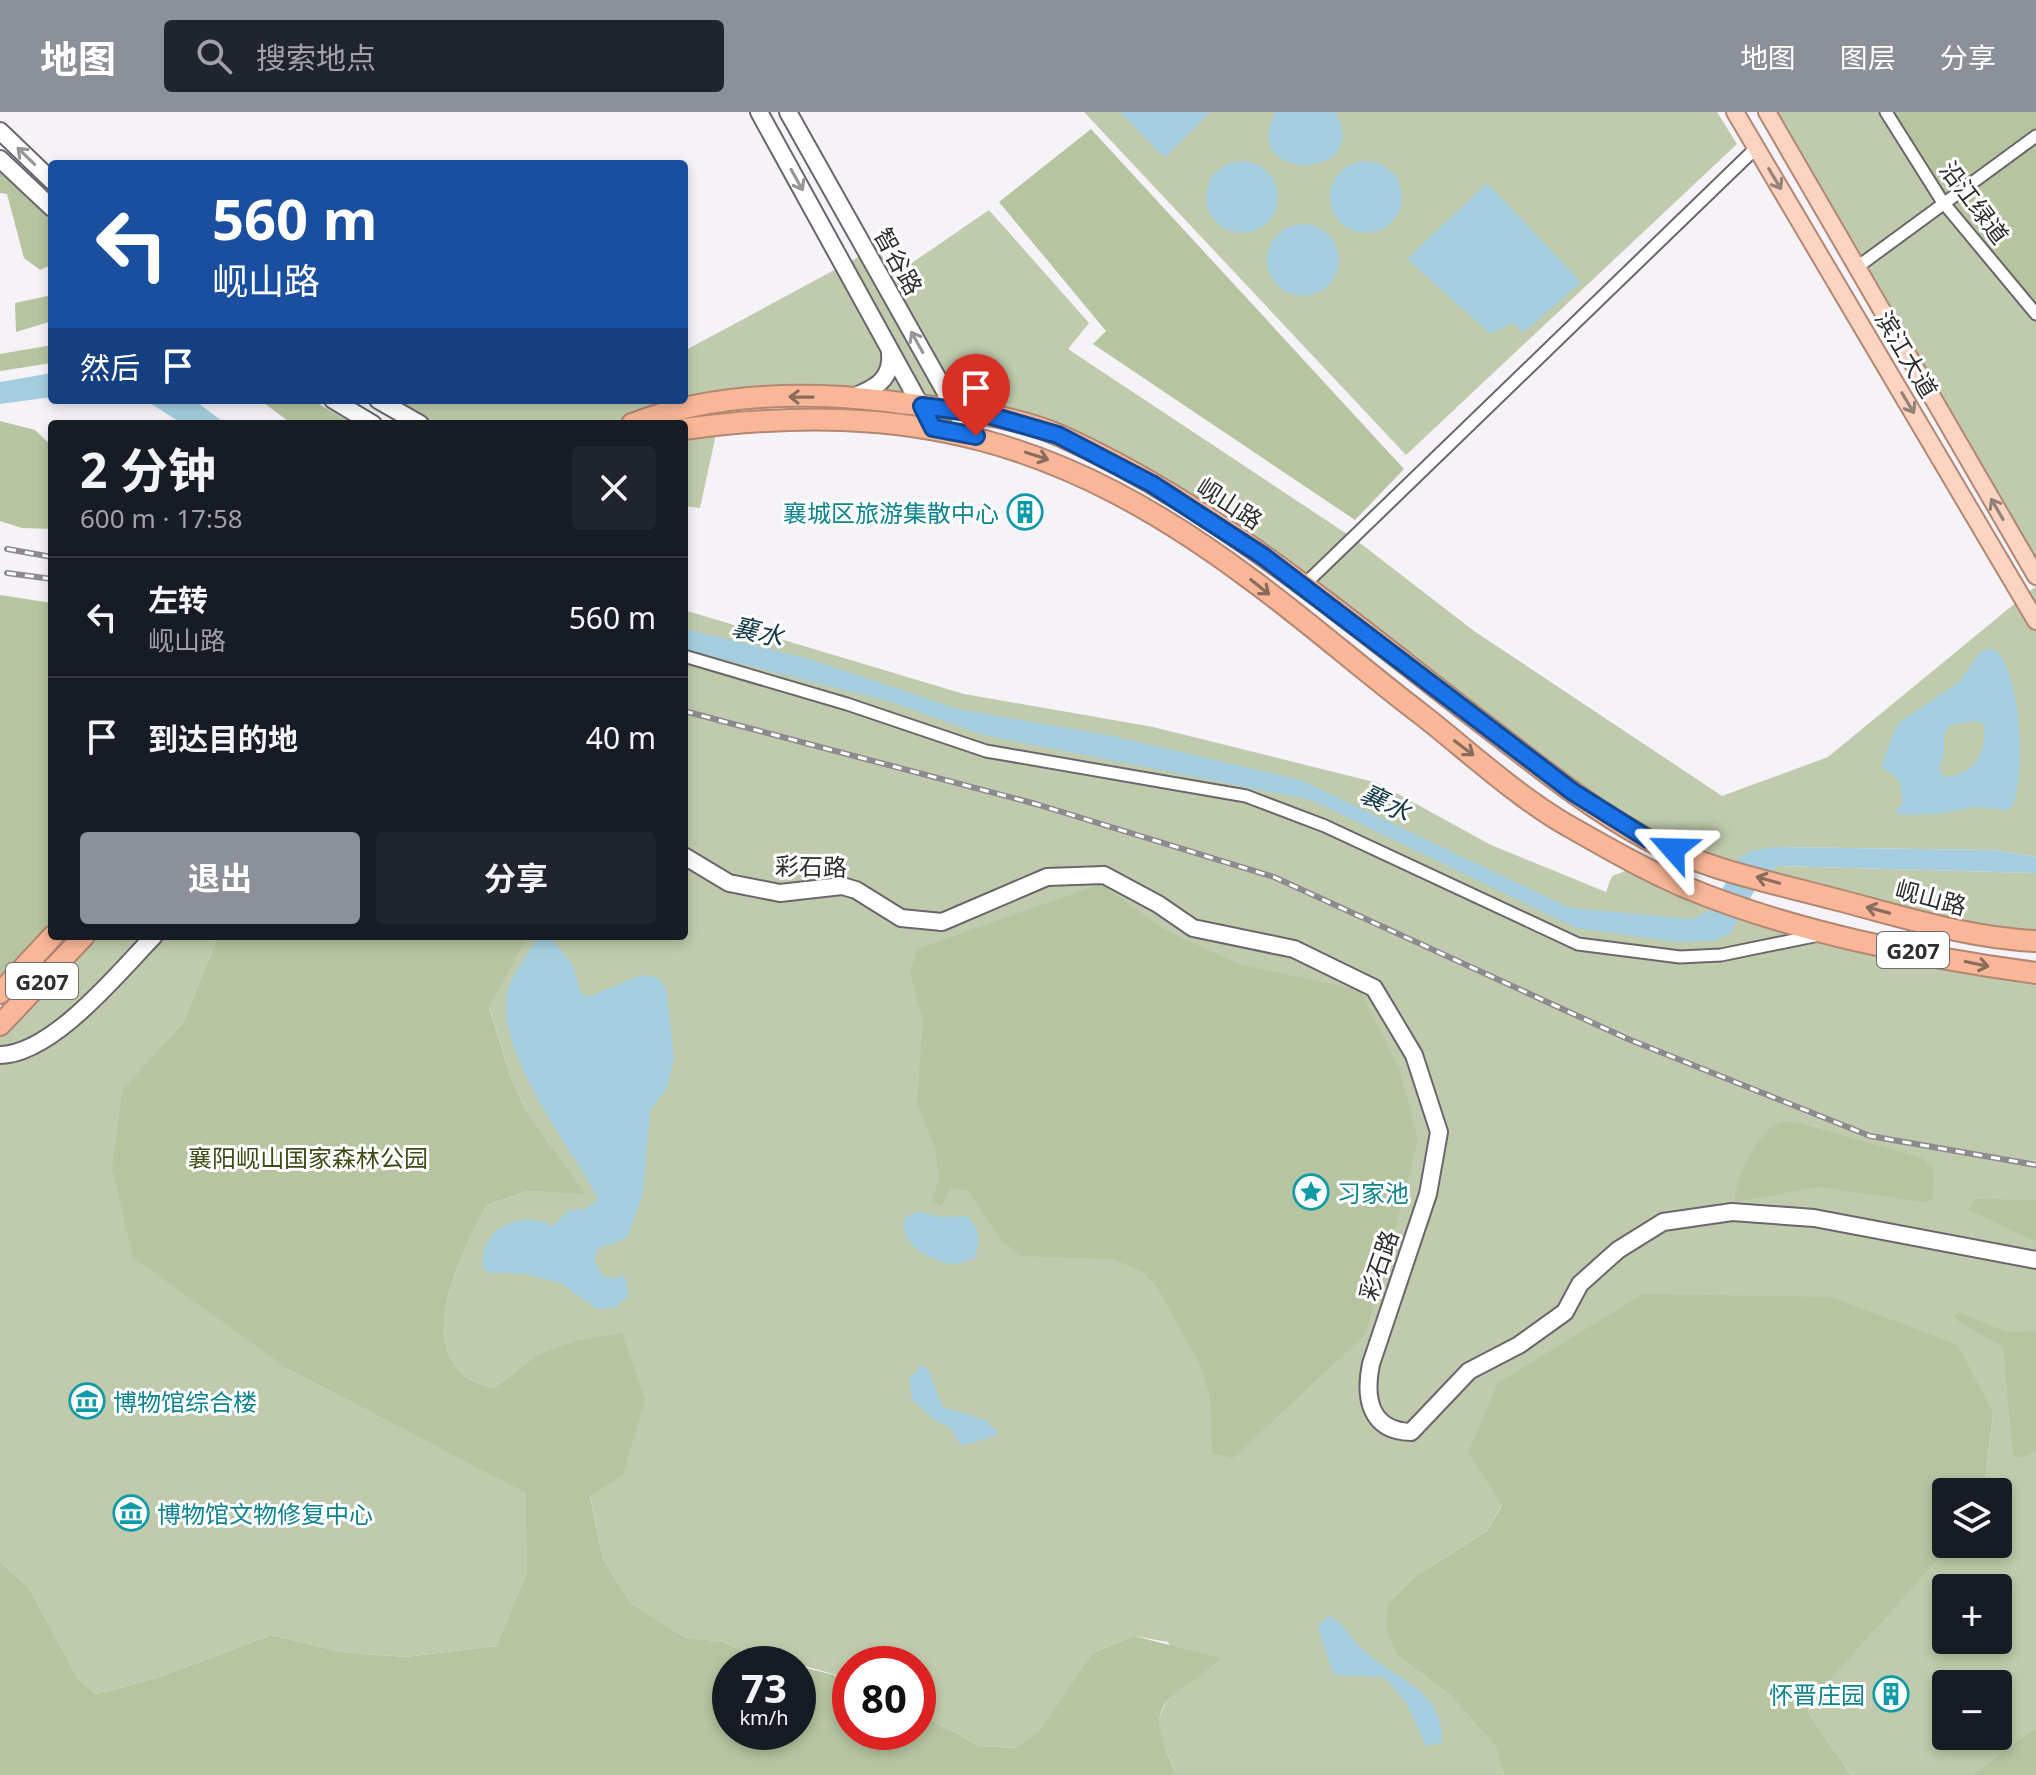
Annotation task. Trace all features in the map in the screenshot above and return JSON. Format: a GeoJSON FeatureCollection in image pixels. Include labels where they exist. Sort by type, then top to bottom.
{"type":"FeatureCollection","features":[{"type":"Feature","properties":{"kind":"highway","name":"岘山路"},"geometry":{"type":"LineString","coordinates":[[642,420],[671,409],[765,397],[851,398],[955,408],[1058,435],[1152,484],[1263,556],[1573,792],[1648,839],[1723,868],[1987,939],[2036,941]]}},
{"type":"Feature","properties":{"kind":"highway","name":"岘山路"},"geometry":{"type":"LineString","coordinates":[[688,429],[767,419],[857,420],[969,434],[1054,461],[1145,507],[1249,578],[1560,821],[1640,866],[1717,898],[1833,933]]}},
{"type":"Feature","properties":{"kind":"highway","name":"G207"},"geometry":{"type":"LineString","coordinates":[[1833,933],[2036,973]]}},
{"type":"Feature","properties":{"kind":"highway","name":"G207"},"geometry":{"type":"LineString","coordinates":[[0,993],[49,940]]}},
{"type":"Feature","properties":{"kind":"highway","name":"G207"},"geometry":{"type":"LineString","coordinates":[[0,1025],[80,940]]}},
{"type":"Feature","properties":{"kind":"main road","name":"滨江大道"},"geometry":{"type":"LineString","coordinates":[[1735,112],[2036,621]]}},
{"type":"Feature","properties":{"kind":"main road","name":"滨江大道"},"geometry":{"type":"LineString","coordinates":[[1767,112],[2036,576]]}},
{"type":"Feature","properties":{"kind":"main road"},"geometry":{"type":"LineString","coordinates":[[1987,939],[2036,930]]}},
{"type":"Feature","properties":{"kind":"street","name":"智谷路"},"geometry":{"type":"LineString","coordinates":[[759,112],[933,428]]}},
{"type":"Feature","properties":{"kind":"street","name":"智谷路"},"geometry":{"type":"LineString","coordinates":[[788,112],[969,434]]}},
{"type":"Feature","properties":{"kind":"street","name":"沿江绿道"},"geometry":{"type":"LineString","coordinates":[[1886,112],[1944,203],[2036,314]]}},
{"type":"Feature","properties":{"kind":"street"},"geometry":{"type":"LineString","coordinates":[[0,131],[48,177]]}},
{"type":"Feature","properties":{"kind":"street"},"geometry":{"type":"LineString","coordinates":[[1856,268],[2036,136]]}},
{"type":"Feature","properties":{"kind":"street"},"geometry":{"type":"LineString","coordinates":[[1303,586],[1756,148]]}},
{"type":"Feature","properties":{"kind":"street"},"geometry":{"type":"LineString","coordinates":[[0,159],[48,204]]}},
{"type":"Feature","properties":{"kind":"street"},"geometry":{"type":"LineString","coordinates":[[851,398],[881,384],[892,367],[889,346]]}},
{"type":"Feature","properties":{"kind":"street"},"geometry":{"type":"LineString","coordinates":[[944,389],[965,403],[1016,423]]}},
{"type":"Feature","properties":{"kind":"street"},"geometry":{"type":"LineString","coordinates":[[340,404],[366,420]]}},
{"type":"Feature","properties":{"kind":"street"},"geometry":{"type":"LineString","coordinates":[[385,404],[413,420]]}},
{"type":"Feature","properties":{"kind":"street"},"geometry":{"type":"LineString","coordinates":[[688,657],[847,704],[986,751],[1246,796],[1325,826],[1578,944],[1680,957],[1721,955],[1833,933]]}},
{"type":"Feature","properties":{"kind":"street","name":"彩石路"},"geometry":{"type":"LineString","coordinates":[[688,858],[729,883],[780,893],[842,886],[856,890],[901,918],[942,922],[1047,877],[1104,875],[1158,904],[1193,928],[1294,949],[1374,988],[1414,1055],[1439,1132],[1428,1194],[1371,1364],[1366,1389],[1378,1420],[1396,1432],[1411,1432],[1469,1371],[1519,1345],[1565,1312],[1580,1284],[1618,1250],[1663,1222],[1732,1212],[1814,1218],[2036,1260]]}},
{"type":"Feature","properties":{"kind":"street"},"geometry":{"type":"LineString","coordinates":[[0,1055],[24,1050],[49,1035],[93,999],[150,940]]}},
{"type":"Feature","properties":{"kind":"green space"},"geometry":{"type":"Polygon","coordinates":[[[1084,112],[1717,112],[1737,144],[1406,455],[1084,112]]]}},
{"type":"Feature","properties":{"kind":"green space"},"geometry":{"type":"Polygon","coordinates":[[[1767,112],[1889,112],[2036,314],[2036,576],[1767,112]]]}},
{"type":"Feature","properties":{"kind":"green space"},"geometry":{"type":"Polygon","coordinates":[[[1886,112],[2036,112],[2036,314],[1942,201],[1886,112]]]}},
{"type":"Feature","properties":{"kind":"green space"},"geometry":{"type":"Polygon","coordinates":[[[1091,129],[1404,469],[1355,520],[1093,344],[1106,331],[999,202],[1091,129]]]}},
{"type":"Feature","properties":{"kind":"green space"},"geometry":{"type":"Polygon","coordinates":[[[0,166],[48,211],[48,267],[40,270],[24,258],[7,194],[0,193],[0,166]]]}},
{"type":"Feature","properties":{"kind":"green space"},"geometry":{"type":"Polygon","coordinates":[[[989,210],[1089,323],[1068,349],[1356,540],[1474,631],[1722,796],[1828,757],[2036,586],[2036,857],[1994,850],[1775,847],[1735,864],[1653,832],[1547,761],[1204,502],[1060,424],[888,390],[757,387],[688,398],[688,349],[877,247],[893,276],[989,210]]]}},
{"type":"Feature","properties":{"kind":"green space"},"geometry":{"type":"Polygon","coordinates":[[[48,296],[48,322],[16,332],[15,303],[48,296]]]}},
{"type":"Feature","properties":{"kind":"green space"},"geometry":{"type":"Polygon","coordinates":[[[48,346],[48,364],[0,371],[0,354],[48,346]]]}},
{"type":"Feature","properties":{"kind":"green space"},"geometry":{"type":"Polygon","coordinates":[[[265,404],[319,404],[346,420],[287,420],[265,404]]]}},
{"type":"Feature","properties":{"kind":"green space"},"geometry":{"type":"Polygon","coordinates":[[[404,404],[667,404],[625,420],[430,420],[404,404]]]}},
{"type":"Feature","properties":{"kind":"green space"},"geometry":{"type":"Polygon","coordinates":[[[0,421],[35,430],[48,442],[48,529],[22,528],[0,521],[0,421]]]}},
{"type":"Feature","properties":{"kind":"green space"},"geometry":{"type":"Polygon","coordinates":[[[716,434],[700,508],[688,506],[688,437],[716,434]]]}},
{"type":"Feature","properties":{"kind":"green space"},"geometry":{"type":"Polygon","coordinates":[[[0,595],[48,602],[48,940],[0,993],[0,595]]]}},
{"type":"Feature","properties":{"kind":"green space","name":"习家池"},"geometry":{"type":"Polygon","coordinates":[[[688,611],[964,694],[1153,727],[1378,783],[1491,845],[1606,892],[1612,876],[1640,866],[1717,898],[2036,973],[2036,1727],[2012,1745],[2012,1670],[1932,1670],[1932,1750],[2005,1750],[1971,1775],[1851,1775],[1808,1712],[1817,1693],[1939,1558],[2012,1558],[2012,1478],[1986,1478],[1993,1413],[1468,1453],[1502,1504],[1487,1531],[1419,1574],[1397,1655],[1450,1695],[1497,1746],[1504,1775],[1177,1775],[1161,1736],[1161,1714],[1165,1704],[1187,1682],[1168,1642],[1134,1636],[1092,1653],[1040,1732],[1015,1748],[980,1746],[936,1723],[936,1646],[832,1646],[832,1674],[816,1669],[816,1646],[732,1646],[724,1642],[684,1637],[631,1603],[603,1559],[590,1495],[535,1356],[494,1388],[465,1376],[451,1359],[445,1338],[449,1292],[467,1244],[487,1205],[527,1191],[585,1193],[525,1109],[510,1075],[489,1006],[527,940],[688,940],[688,611]]]}},
{"type":"Feature","properties":{"kind":"green space"},"geometry":{"type":"Polygon","coordinates":[[[1778,866],[2036,873],[2036,941],[1764,874],[1778,866]]]}},
{"type":"Feature","properties":{"kind":"green space"},"geometry":{"type":"Polygon","coordinates":[[[1101,884],[1165,930],[1241,965],[1360,990],[1400,1071],[1418,1139],[1366,1334],[1233,1458],[1212,1453],[1210,1397],[1201,1366],[1157,1287],[1142,1271],[1113,1259],[1022,1256],[1002,1241],[968,1191],[950,1188],[941,1207],[933,1201],[939,1177],[935,1148],[917,1103],[923,1020],[910,973],[917,949],[1101,884]]]}},
{"type":"Feature","properties":{"kind":"green space"},"geometry":{"type":"Polygon","coordinates":[[[80,940],[216,940],[183,1023],[123,1090],[288,1369],[527,1493],[527,1572],[496,1646],[405,1657],[342,1652],[271,1635],[157,1678],[96,1694],[79,1680],[29,1588],[0,1562],[0,1025],[80,940]]]}},
{"type":"Feature","properties":{"kind":"green space","name":"襄阳岘山国家森林公园"},"geometry":{"type":"Polygon","coordinates":[[[216,940],[527,940],[489,1007],[510,1075],[525,1109],[586,1194],[527,1191],[487,1205],[467,1244],[449,1292],[445,1338],[451,1359],[465,1376],[494,1388],[535,1356],[576,1341],[622,1333],[645,1399],[623,1475],[590,1496],[603,1559],[631,1603],[684,1637],[724,1642],[732,1646],[712,1646],[712,1750],[816,1750],[816,1670],[832,1674],[832,1750],[936,1750],[936,1723],[980,1746],[1015,1748],[1040,1731],[1092,1653],[1134,1636],[1221,1658],[1174,1694],[1160,1714],[1160,1729],[1177,1775],[0,1775],[0,1562],[29,1588],[79,1680],[96,1694],[157,1678],[271,1635],[342,1652],[405,1657],[496,1646],[527,1572],[526,1493],[288,1369],[133,1257],[112,1168],[123,1089],[183,1023],[216,940]]]}},
{"type":"Feature","properties":{"kind":"green space"},"geometry":{"type":"Polygon","coordinates":[[[1782,1122],[1796,1122],[1922,1158],[1934,1170],[1933,1200],[1922,1202],[1819,1187],[1735,1202],[1738,1181],[1757,1144],[1782,1122]]]}},
{"type":"Feature","properties":{"kind":"green space"},"geometry":{"type":"Polygon","coordinates":[[[1976,1199],[2036,1200],[2036,1242],[1968,1209],[1976,1199]]]}},
{"type":"Feature","properties":{"kind":"green space"},"geometry":{"type":"Polygon","coordinates":[[[1643,1294],[1831,1297],[1958,1345],[1993,1413],[1986,1478],[1932,1478],[1932,1558],[1939,1558],[1818,1693],[1808,1712],[1851,1775],[1504,1775],[1496,1746],[1450,1695],[1397,1655],[1386,1628],[1388,1605],[1419,1574],[1487,1531],[1502,1505],[1468,1453],[1498,1383],[1643,1294]]]}},
{"type":"Feature","properties":{"kind":"green space"},"geometry":{"type":"Polygon","coordinates":[[[1961,1313],[2006,1332],[2036,1331],[2036,1451],[2019,1458],[2013,1455],[2003,1347],[1959,1322],[1954,1315],[1961,1313]]]}},
{"type":"Feature","properties":{"kind":"green space"},"geometry":{"type":"Polygon","coordinates":[[[2036,1727],[2036,1775],[1971,1775],[2005,1750],[2012,1750],[2012,1745],[2036,1727]]]}},
{"type":"Feature","properties":{"kind":"water"},"geometry":{"type":"Polygon","coordinates":[[[1120,112],[1210,112],[1165,158],[1120,112]]]}},
{"type":"Feature","properties":{"kind":"water"},"geometry":{"type":"Polygon","coordinates":[[[1276,112],[1335,112],[1343,135],[1338,151],[1324,161],[1306,165],[1288,162],[1274,152],[1268,136],[1276,112]]]}},
{"type":"Feature","properties":{"kind":"water"},"geometry":{"type":"Polygon","coordinates":[[[1242,161],[1262,167],[1272,177],[1278,197],[1272,217],[1262,227],[1242,233],[1222,227],[1212,217],[1206,197],[1212,177],[1222,167],[1242,161]]]}},
{"type":"Feature","properties":{"kind":"water"},"geometry":{"type":"Polygon","coordinates":[[[1366,161],[1386,167],[1396,177],[1402,197],[1396,217],[1386,227],[1366,233],[1346,227],[1336,217],[1330,197],[1336,177],[1346,167],[1366,161]]]}},
{"type":"Feature","properties":{"kind":"water"},"geometry":{"type":"Polygon","coordinates":[[[1487,183],[1581,282],[1523,333],[1513,323],[1491,334],[1407,259],[1487,183]]]}},
{"type":"Feature","properties":{"kind":"water"},"geometry":{"type":"Polygon","coordinates":[[[1303,224],[1323,230],[1333,240],[1339,260],[1333,280],[1323,290],[1303,296],[1283,290],[1273,280],[1267,260],[1273,240],[1283,230],[1303,224]]]}},
{"type":"Feature","properties":{"kind":"water"},"geometry":{"type":"Polygon","coordinates":[[[48,374],[48,398],[0,404],[0,382],[48,374]]]}},
{"type":"Feature","properties":{"kind":"water"},"geometry":{"type":"Polygon","coordinates":[[[151,404],[199,404],[221,420],[177,420],[151,404]]]}},
{"type":"Feature","properties":{"kind":"water","name":"襄水"},"geometry":{"type":"Polygon","coordinates":[[[688,630],[806,658],[958,709],[1108,735],[1301,780],[1570,908],[1693,919],[1712,909],[1738,859],[1750,851],[1775,847],[1994,850],[2036,857],[2036,873],[1778,866],[1764,874],[1730,934],[1713,941],[1676,942],[1576,928],[1311,800],[983,735],[891,702],[688,650],[688,630]]]}},
{"type":"Feature","properties":{"kind":"water"},"geometry":{"type":"Polygon","coordinates":[[[1992,648],[2002,658],[2016,699],[2019,776],[2010,810],[1972,807],[1941,814],[1899,815],[1895,812],[1903,802],[1899,781],[1881,766],[1897,724],[1959,682],[1979,653],[1992,648]],[[1975,721],[1951,725],[1944,733],[1944,753],[1939,769],[1944,777],[1963,772],[1976,761],[1983,745],[1984,725],[1975,721]]]}},
{"type":"Feature","properties":{"kind":"water"},"geometry":{"type":"Polygon","coordinates":[[[536,940],[553,940],[573,966],[581,993],[588,997],[641,975],[658,978],[666,988],[674,1057],[667,1088],[650,1111],[643,1194],[627,1238],[598,1249],[594,1261],[604,1277],[618,1278],[624,1274],[629,1295],[615,1308],[597,1309],[560,1283],[525,1274],[490,1273],[483,1268],[487,1242],[504,1226],[528,1220],[553,1226],[569,1210],[585,1209],[598,1199],[539,1100],[513,1045],[507,1019],[507,995],[520,965],[536,940]]]}},
{"type":"Feature","properties":{"kind":"water"},"geometry":{"type":"Polygon","coordinates":[[[918,1211],[939,1217],[967,1216],[978,1236],[975,1258],[958,1264],[947,1263],[919,1251],[906,1236],[904,1227],[905,1218],[918,1211]]]}},
{"type":"Feature","properties":{"kind":"water"},"geometry":{"type":"Polygon","coordinates":[[[920,1364],[929,1371],[943,1407],[986,1420],[999,1435],[961,1446],[951,1428],[936,1421],[912,1400],[909,1377],[918,1371],[920,1364]]]}},
{"type":"Feature","properties":{"kind":"water"},"geometry":{"type":"Polygon","coordinates":[[[1330,1616],[1372,1658],[1426,1697],[1441,1724],[1442,1742],[1426,1746],[1406,1702],[1384,1677],[1334,1675],[1318,1628],[1319,1623],[1330,1616]]]}},
{"type":"Feature","properties":{"kind":"railway"},"geometry":{"type":"LineString","coordinates":[[7,549],[48,556]]}},
{"type":"Feature","properties":{"kind":"railway"},"geometry":{"type":"LineString","coordinates":[[7,573],[48,578]]}},
{"type":"Feature","properties":{"kind":"railway"},"geometry":{"type":"LineString","coordinates":[[688,712],[1036,804],[1274,877],[1628,1039],[1870,1136],[2036,1165]]}},
{"type":"Feature","properties":{"kind":"place","name":"襄城区旅游集散中心"},"geometry":{"type":"Point","coordinates":[1025,512]}},
{"type":"Feature","properties":{"kind":"place","name":"习家池"},"geometry":{"type":"Point","coordinates":[1311,1192]}},
{"type":"Feature","properties":{"kind":"place","name":"博物馆综合楼"},"geometry":{"type":"Point","coordinates":[87,1401]}},
{"type":"Feature","properties":{"kind":"place","name":"博物馆文物修复中心"},"geometry":{"type":"Point","coordinates":[131,1513]}},
{"type":"Feature","properties":{"kind":"place","name":"怀晋庄园"},"geometry":{"type":"Point","coordinates":[1891,1694]}},
{"type":"Feature","properties":{"kind":"route"},"geometry":{"type":"LineString","coordinates":[[976,436],[933,428],[922,406],[985,414],[1058,435],[1152,484],[1263,556],[1573,792],[1648,839],[1673,849]]}}]}
